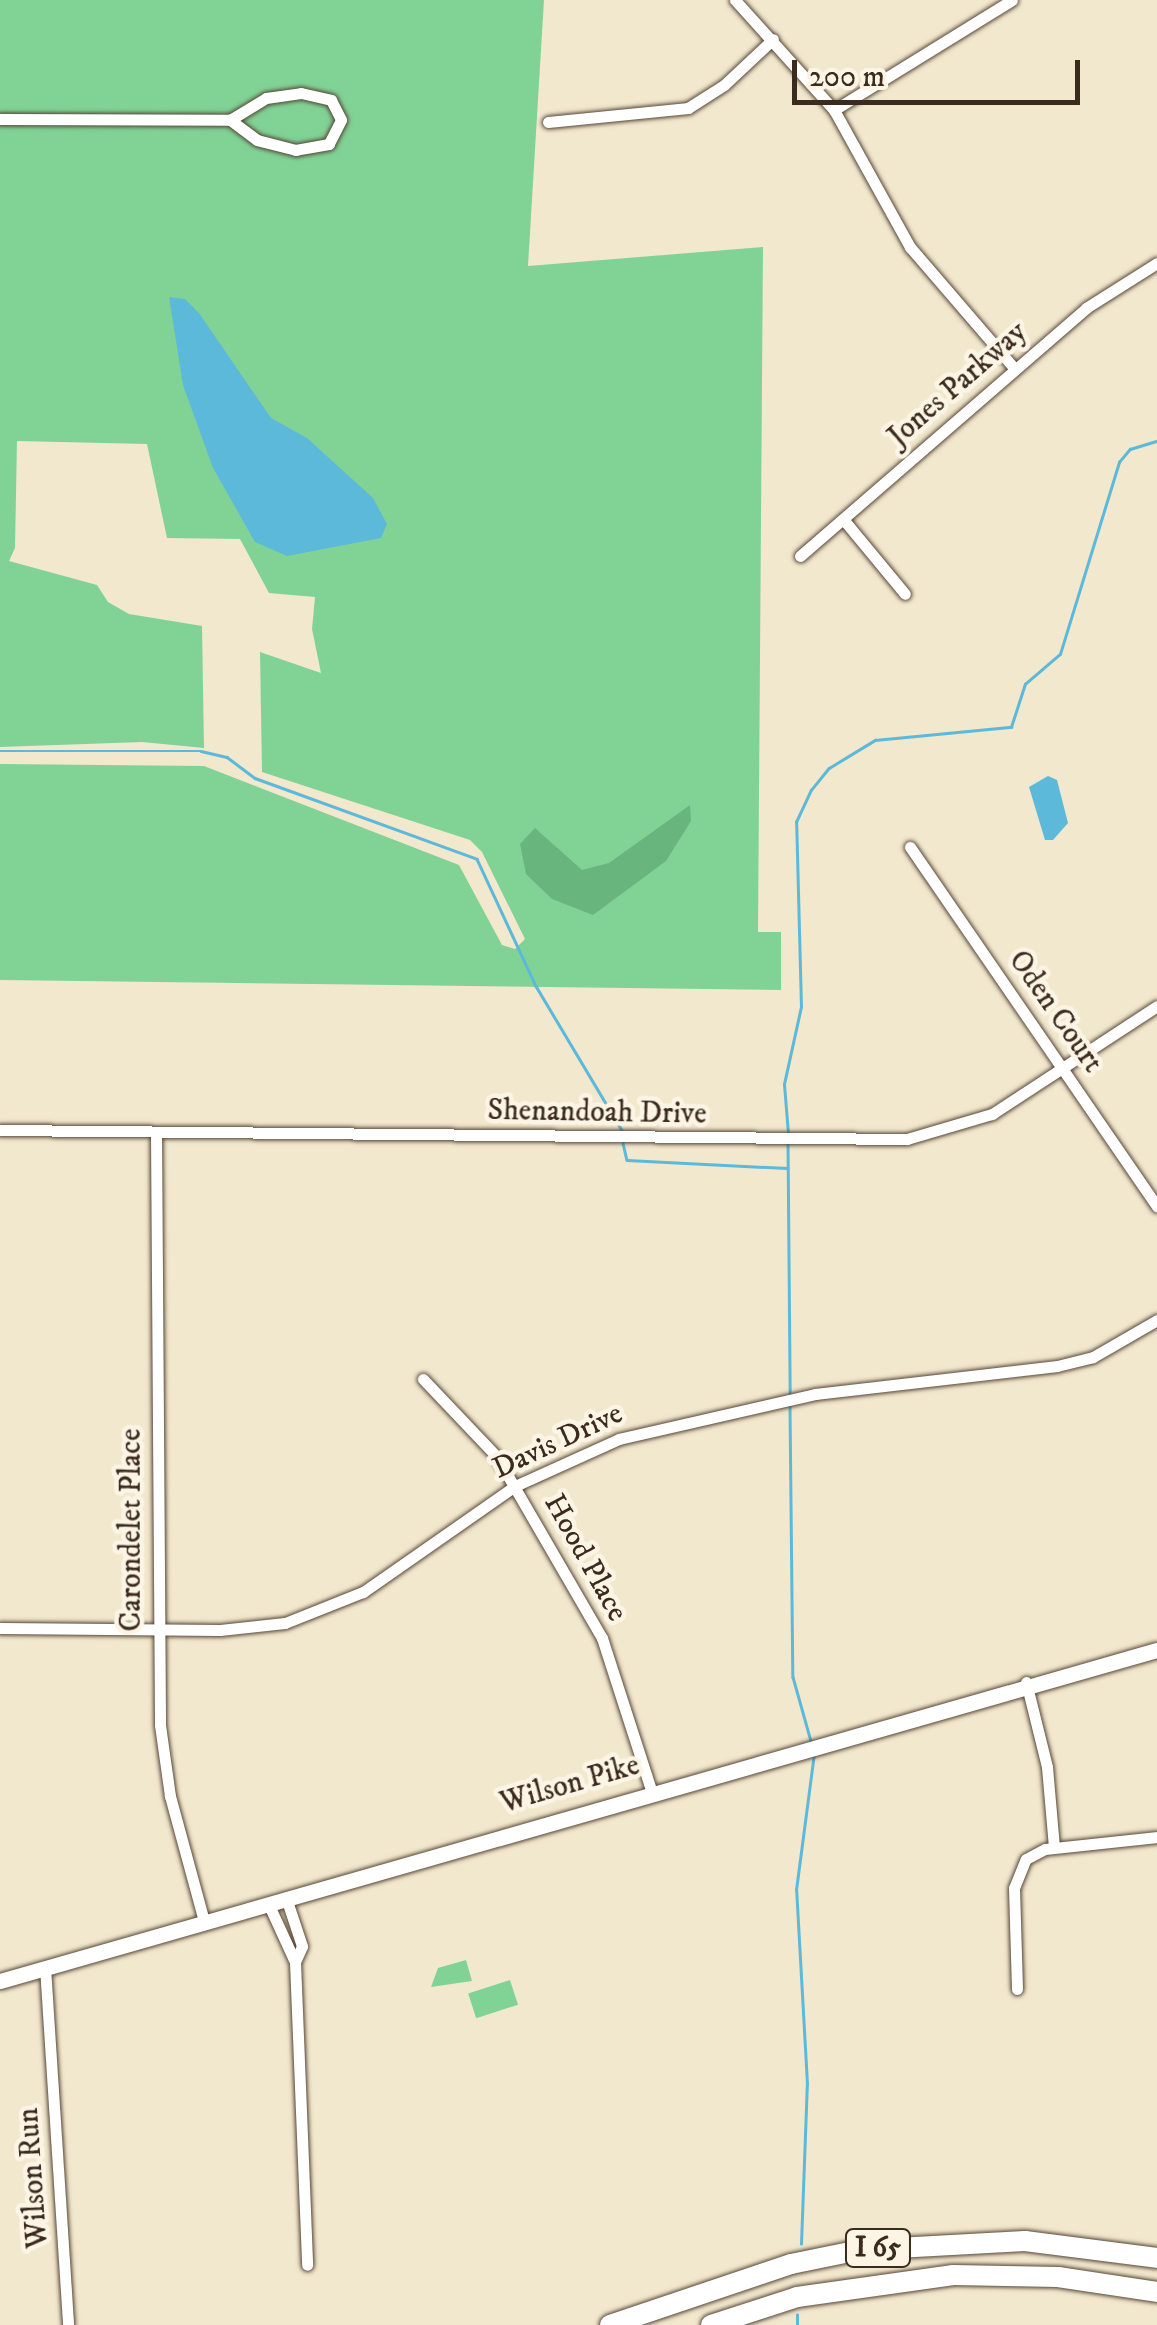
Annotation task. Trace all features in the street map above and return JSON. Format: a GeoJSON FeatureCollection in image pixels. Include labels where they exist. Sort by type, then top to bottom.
{"type":"FeatureCollection","features":[{"type":"Feature","properties":{"kind":"highway","name":"I 65"},"geometry":{"type":"LineString","coordinates":[[610,2325],[791,2264],[860,2250],[1025,2242],[1157,2258]]}},
{"type":"Feature","properties":{"kind":"highway","name":"I 65"},"geometry":{"type":"LineString","coordinates":[[710,2325],[796,2297],[954,2275],[1058,2277],[1154,2291]]}},
{"type":"Feature","properties":{"kind":"main road","name":"Wilson Pike"},"geometry":{"type":"LineString","coordinates":[[0,1981],[1026,1682],[1157,1650]]}},
{"type":"Feature","properties":{"kind":"street"},"geometry":{"type":"LineString","coordinates":[[736,0],[834,110],[910,247],[1014,369]]}},
{"type":"Feature","properties":{"kind":"street"},"geometry":{"type":"LineString","coordinates":[[834,110],[1012,0]]}},
{"type":"Feature","properties":{"kind":"street"},"geometry":{"type":"LineString","coordinates":[[548,122],[686,108],[724,85],[772,39]]}},
{"type":"Feature","properties":{"kind":"street"},"geometry":{"type":"LineString","coordinates":[[0,119],[101,126],[230,120],[266,98],[301,93],[330,100],[341,120],[333,141],[303,150],[266,144],[230,120]]}},
{"type":"Feature","properties":{"kind":"street","name":"Jones Parkway"},"geometry":{"type":"LineString","coordinates":[[800,556],[1086,308],[1157,263]]}},
{"type":"Feature","properties":{"kind":"street"},"geometry":{"type":"LineString","coordinates":[[843,519],[905,594]]}},
{"type":"Feature","properties":{"kind":"street","name":"Oden Court"},"geometry":{"type":"LineString","coordinates":[[910,847],[1157,1206]]}},
{"type":"Feature","properties":{"kind":"street","name":"Shenandoah Drive"},"geometry":{"type":"LineString","coordinates":[[0,1130],[788,1141],[932,1136],[992,1114],[1065,1070],[1157,1006]]}},
{"type":"Feature","properties":{"kind":"street","name":"Carondelet Place"},"geometry":{"type":"LineString","coordinates":[[156,1132],[158,1629],[165,1771],[204,1921]]}},
{"type":"Feature","properties":{"kind":"street","name":"Davis Drive"},"geometry":{"type":"LineString","coordinates":[[0,1628],[251,1628],[314,1615],[363,1592],[515,1486],[655,1426],[790,1399],[1058,1366],[1093,1357],[1157,1320]]}},
{"type":"Feature","properties":{"kind":"street","name":"Hood Place"},"geometry":{"type":"LineString","coordinates":[[423,1379],[479,1432],[515,1486],[602,1638],[651,1790]]}},
{"type":"Feature","properties":{"kind":"street"},"geometry":{"type":"LineString","coordinates":[[1026,1682],[1044,1749],[1054,1847]]}},
{"type":"Feature","properties":{"kind":"street"},"geometry":{"type":"LineString","coordinates":[[1017,1990],[1015,1880],[1032,1854],[1054,1847],[1157,1837]]}},
{"type":"Feature","properties":{"kind":"street"},"geometry":{"type":"LineString","coordinates":[[286,1898],[301,1942],[295,1962],[307,2265]]}},
{"type":"Feature","properties":{"kind":"street"},"geometry":{"type":"LineString","coordinates":[[268,1903],[295,1962]]}},
{"type":"Feature","properties":{"kind":"street","name":"Wilson Run"},"geometry":{"type":"LineString","coordinates":[[45,1968],[68,2325]]}},
{"type":"Feature","properties":{"kind":"green space"},"geometry":{"type":"Polygon","coordinates":[[[0,0],[544,0],[528,266],[763,247],[758,932],[781,932],[781,990],[0,980],[0,764],[204,766],[459,865],[502,945],[515,949],[525,939],[482,852],[470,840],[262,772],[260,652],[321,673],[312,629],[315,597],[269,593],[240,539],[167,538],[147,444],[17,441],[15,548],[9,561],[97,585],[108,602],[129,614],[202,626],[204,748],[142,742],[0,747],[0,0]]]}},
{"type":"Feature","properties":{"kind":"green space"},"geometry":{"type":"Polygon","coordinates":[[[690,805],[691,821],[666,861],[593,915],[552,899],[526,874],[520,844],[535,828],[582,870],[609,863],[690,805]]]}},
{"type":"Feature","properties":{"kind":"green space"},"geometry":{"type":"Polygon","coordinates":[[[466,1960],[472,1981],[431,1987],[438,1968],[466,1960]]]}},
{"type":"Feature","properties":{"kind":"green space"},"geometry":{"type":"Polygon","coordinates":[[[510,1980],[518,2005],[476,2018],[468,1994],[510,1980]]]}},
{"type":"Feature","properties":{"kind":"water"},"geometry":{"type":"Polygon","coordinates":[[[169,297],[185,299],[199,313],[271,418],[307,438],[373,498],[387,524],[381,538],[287,556],[255,542],[213,468],[183,385],[169,297]]]}},
{"type":"Feature","properties":{"kind":"water"},"geometry":{"type":"Polygon","coordinates":[[[1048,776],[1057,780],[1068,823],[1053,840],[1045,840],[1029,787],[1048,776]]]}},
{"type":"Feature","properties":{"kind":"waterway"},"geometry":{"type":"LineString","coordinates":[[788,1134],[784,1084],[801,1007],[796,822],[811,790],[829,768],[875,740],[1011,727],[1025,684],[1060,654],[1119,462],[1130,449],[1157,441]]}},
{"type":"Feature","properties":{"kind":"waterway"},"geometry":{"type":"LineString","coordinates":[[0,751],[201,751],[227,757],[255,778],[477,859],[536,986],[622,1130]]}},
{"type":"Feature","properties":{"kind":"waterway"},"geometry":{"type":"LineString","coordinates":[[788,1142],[790,1394]]}},
{"type":"Feature","properties":{"kind":"waterway"},"geometry":{"type":"LineString","coordinates":[[623,1143],[627,1160],[787,1168]]}},
{"type":"Feature","properties":{"kind":"waterway"},"geometry":{"type":"LineString","coordinates":[[790,1407],[793,1677],[811,1741]]}},
{"type":"Feature","properties":{"kind":"waterway"},"geometry":{"type":"LineString","coordinates":[[801,2244],[807,2084],[796,1890],[814,1754]]}},
{"type":"Feature","properties":{"kind":"waterway"},"geometry":{"type":"LineString","coordinates":[[797,2315],[797,2325]]}}]}
